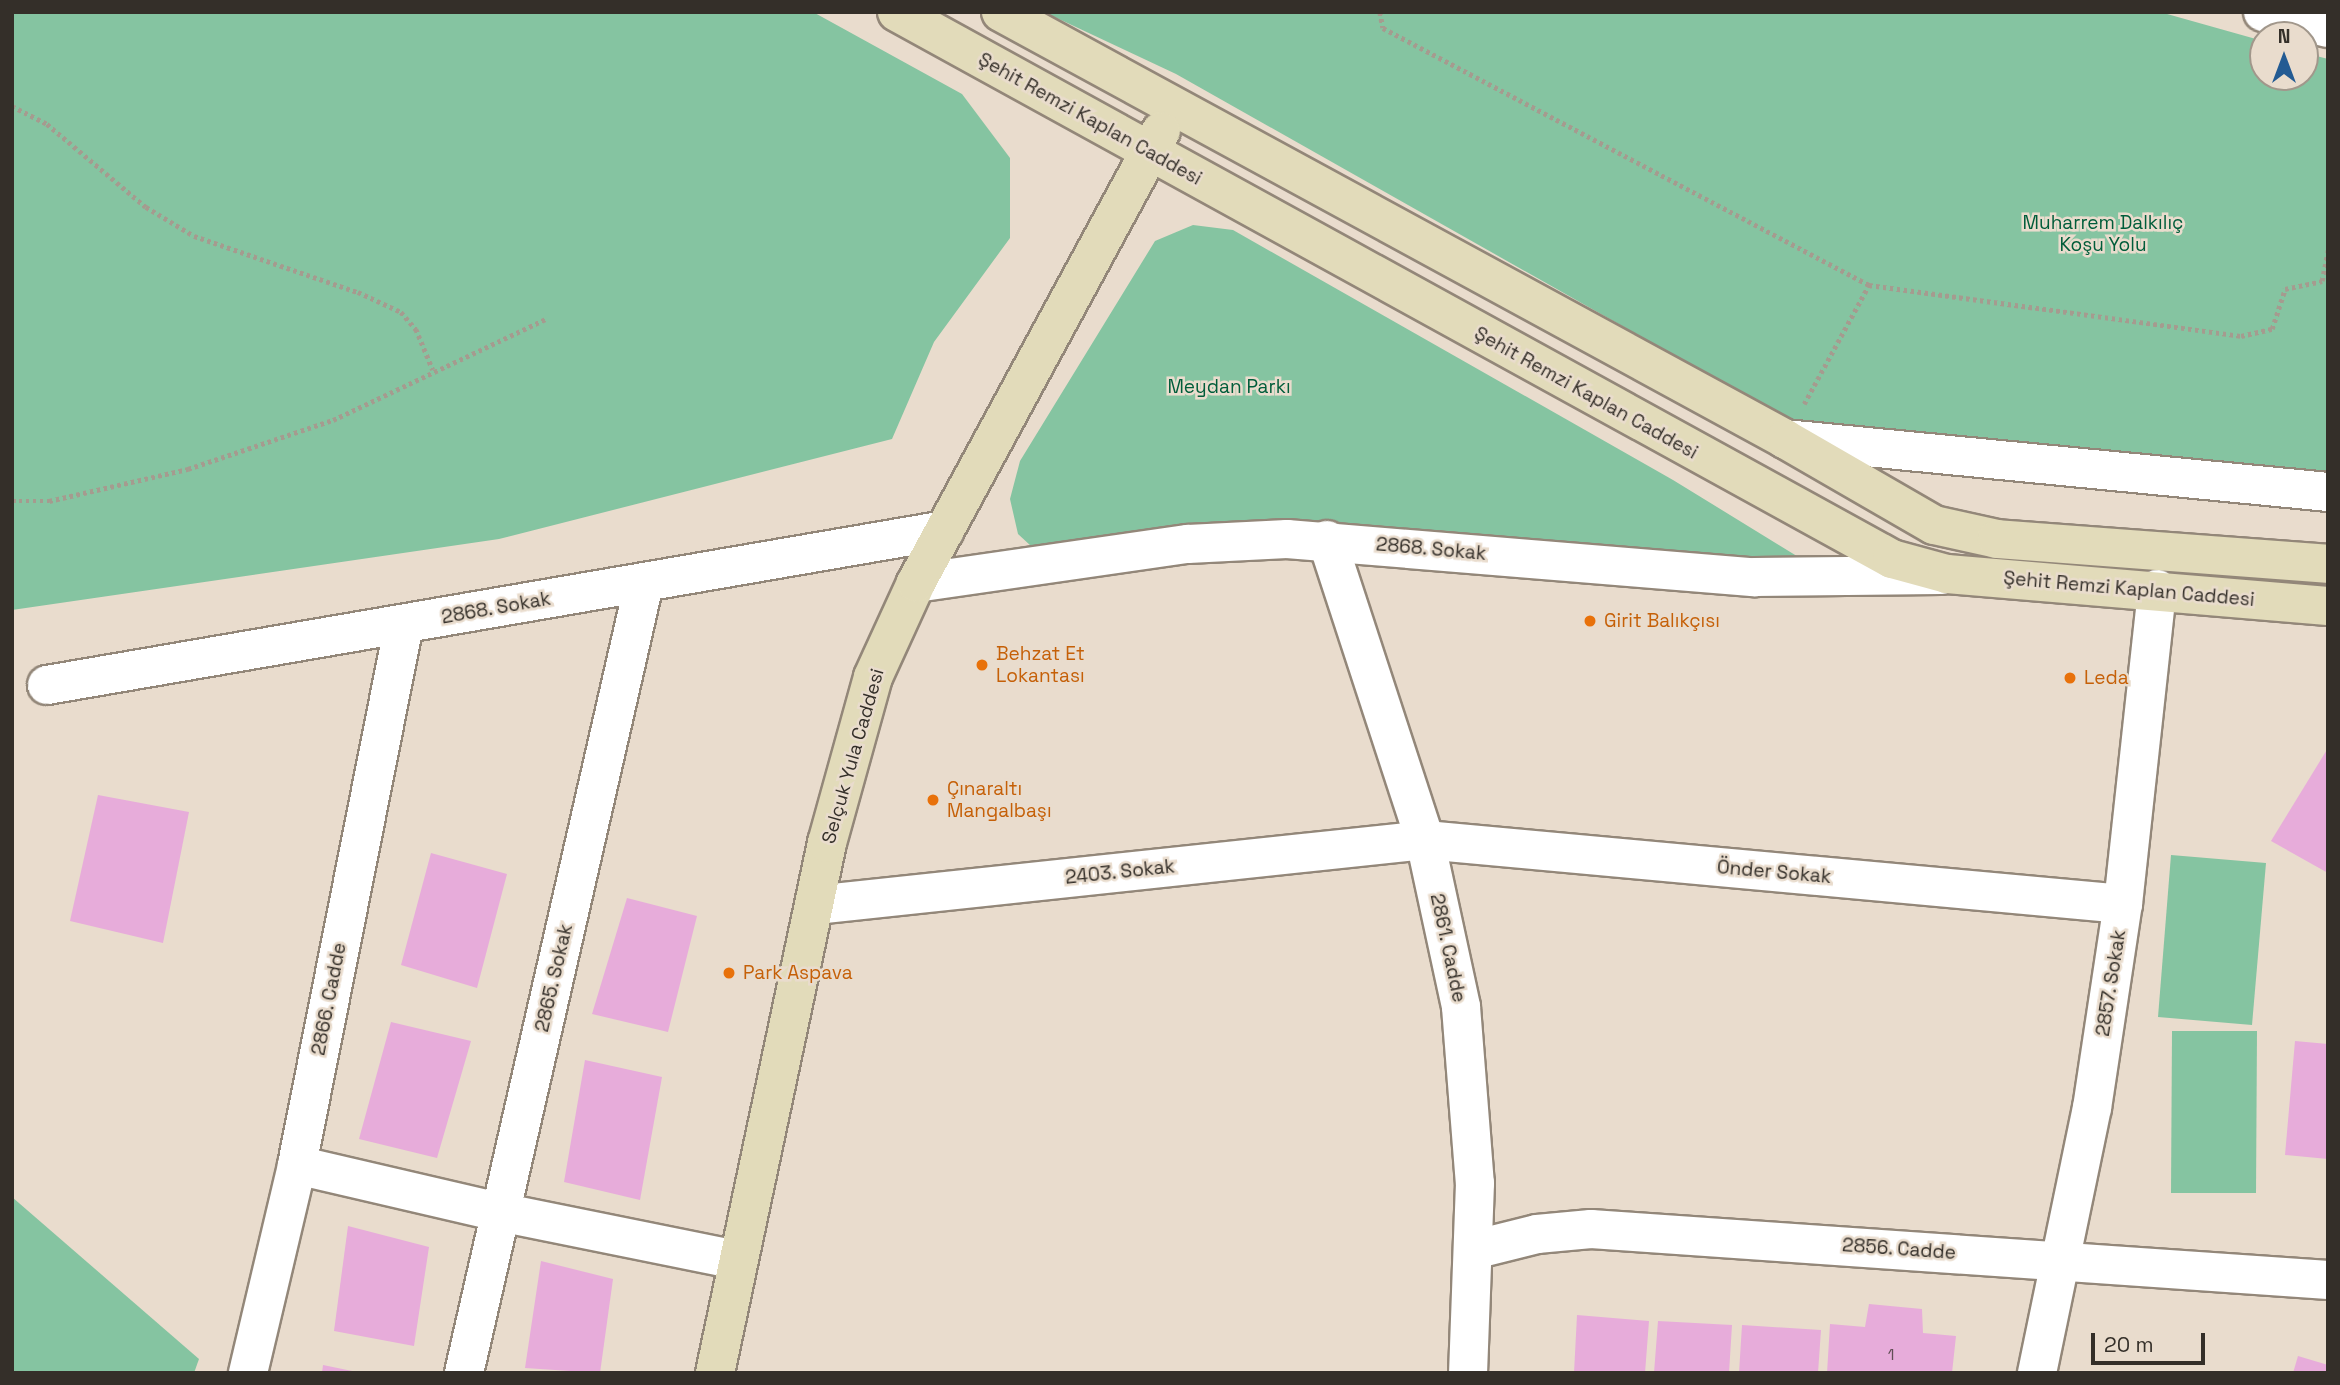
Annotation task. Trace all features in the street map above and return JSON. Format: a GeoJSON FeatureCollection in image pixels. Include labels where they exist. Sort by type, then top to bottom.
{"type":"FeatureCollection","features":[{"type":"Feature","properties":{"kind":"main road","name":"Şehit Remzi Kaplan Caddesi"},"geometry":{"type":"LineString","coordinates":[[897,12],[1863,546],[1947,574],[2157,589],[2328,606]]}},
{"type":"Feature","properties":{"kind":"main road","name":"Şehit Remzi Kaplan Caddesi"},"geometry":{"type":"LineString","coordinates":[[1001,12],[1174,109],[1785,439],[1900,509],[1964,534],[2328,564]]}},
{"type":"Feature","properties":{"kind":"main road","name":"Selçuk Yula Caddesi"},"geometry":{"type":"LineString","coordinates":[[715,1373],[736,1260],[815,905],[859,723],[891,634],[916,583],[1174,109]]}},
{"type":"Feature","properties":{"kind":"street"},"geometry":{"type":"LineString","coordinates":[[2263,12],[2328,28]]}},
{"type":"Feature","properties":{"kind":"street"},"geometry":{"type":"LineString","coordinates":[[1785,439],[2328,492]]}},
{"type":"Feature","properties":{"kind":"street","name":"2868. Sokak"},"geometry":{"type":"LineString","coordinates":[[47,685],[945,530]]}},
{"type":"Feature","properties":{"kind":"street","name":"2868. Sokak"},"geometry":{"type":"LineString","coordinates":[[916,583],[1188,544],[1327,540],[1754,578],[1947,574]]}},
{"type":"Feature","properties":{"kind":"street","name":"2861. Cadde"},"geometry":{"type":"LineString","coordinates":[[1327,540],[1425,840],[1461,1007],[1475,1183],[1468,1373]]}},
{"type":"Feature","properties":{"kind":"street","name":"2865. Sokak"},"geometry":{"type":"LineString","coordinates":[[464,1373],[644,583]]}},
{"type":"Feature","properties":{"kind":"street","name":"2857. Sokak"},"geometry":{"type":"LineString","coordinates":[[2037,1373],[2092,1108],[2123,904],[2157,589]]}},
{"type":"Feature","properties":{"kind":"street","name":"2866. Cadde"},"geometry":{"type":"LineString","coordinates":[[248,1373],[297,1165],[404,624]]}},
{"type":"Feature","properties":{"kind":"street","name":"Önder Sokak"},"geometry":{"type":"LineString","coordinates":[[1425,840],[2123,904]]}},
{"type":"Feature","properties":{"kind":"street","name":"2403. Sokak"},"geometry":{"type":"LineString","coordinates":[[815,905],[1425,840]]}},
{"type":"Feature","properties":{"kind":"street"},"geometry":{"type":"LineString","coordinates":[[297,1165],[499,1212],[736,1260]]}},
{"type":"Feature","properties":{"kind":"street","name":"2856. Cadde"},"geometry":{"type":"LineString","coordinates":[[1473,1250],[1537,1234],[1591,1229],[2060,1259],[2328,1280]]}},
{"type":"Feature","properties":{"kind":"path"},"geometry":{"type":"LineString","coordinates":[[1380,12],[1383,28],[1869,285],[2241,335],[2272,329],[2285,289],[2322,281],[2328,249]]}},
{"type":"Feature","properties":{"kind":"path"},"geometry":{"type":"LineString","coordinates":[[12,106],[47,124],[146,207],[194,236],[358,292],[401,312],[416,329],[433,370]]}},
{"type":"Feature","properties":{"kind":"path"},"geometry":{"type":"LineString","coordinates":[[1785,439],[1869,285]]}},
{"type":"Feature","properties":{"kind":"path"},"geometry":{"type":"LineString","coordinates":[[12,500],[49,501],[188,469],[333,420],[433,370],[545,319]]}},
{"type":"Feature","properties":{"kind":"green space"},"geometry":{"type":"Polygon","coordinates":[[[12,12],[813,12],[962,94],[1010,158],[1010,238],[934,342],[892,439],[499,539],[12,610],[12,12]]]}},
{"type":"Feature","properties":{"kind":"green space","name":"Muharrem Dalkılıç Koşu Yolu"},"geometry":{"type":"Polygon","coordinates":[[[1044,12],[2160,12],[2249,37],[2249,91],[2319,91],[2319,57],[2328,59],[2328,478],[1810,425],[1785,418],[1176,74],[1044,12]]]}},
{"type":"Feature","properties":{"kind":"green space","name":"Meydan Parkı"},"geometry":{"type":"Polygon","coordinates":[[[1193,225],[1233,230],[1673,480],[1818,569],[1467,540],[1044,558],[1018,534],[1010,499],[1020,461],[1155,241],[1193,225]]]}},
{"type":"Feature","properties":{"kind":"green space"},"geometry":{"type":"Polygon","coordinates":[[[2171,855],[2266,863],[2252,1025],[2158,1017],[2171,855]]]}},
{"type":"Feature","properties":{"kind":"green space"},"geometry":{"type":"Polygon","coordinates":[[[2172,1031],[2257,1031],[2256,1193],[2171,1193],[2172,1031]]]}},
{"type":"Feature","properties":{"kind":"green space"},"geometry":{"type":"Polygon","coordinates":[[[12,1197],[199,1359],[194,1373],[12,1373],[12,1197]]]}},
{"type":"Feature","properties":{"kind":"building"},"geometry":{"type":"Polygon","coordinates":[[[2328,748],[2328,873],[2271,841],[2328,748]]]}},
{"type":"Feature","properties":{"kind":"building"},"geometry":{"type":"Polygon","coordinates":[[[98,795],[189,812],[163,943],[70,921],[98,795]]]}},
{"type":"Feature","properties":{"kind":"building"},"geometry":{"type":"Polygon","coordinates":[[[431,853],[507,874],[477,988],[401,965],[431,853]]]}},
{"type":"Feature","properties":{"kind":"building"},"geometry":{"type":"Polygon","coordinates":[[[627,898],[697,916],[668,1032],[592,1014],[627,898]]]}},
{"type":"Feature","properties":{"kind":"building"},"geometry":{"type":"Polygon","coordinates":[[[391,1022],[471,1041],[437,1158],[359,1139],[391,1022]]]}},
{"type":"Feature","properties":{"kind":"building"},"geometry":{"type":"Polygon","coordinates":[[[2295,1041],[2328,1044],[2328,1159],[2285,1155],[2295,1041]]]}},
{"type":"Feature","properties":{"kind":"building"},"geometry":{"type":"Polygon","coordinates":[[[585,1060],[662,1077],[640,1200],[564,1182],[585,1060]]]}},
{"type":"Feature","properties":{"kind":"building"},"geometry":{"type":"Polygon","coordinates":[[[348,1226],[429,1247],[414,1346],[334,1331],[348,1226]]]}},
{"type":"Feature","properties":{"kind":"building"},"geometry":{"type":"Polygon","coordinates":[[[541,1261],[613,1279],[600,1373],[525,1368],[541,1261]]]}},
{"type":"Feature","properties":{"kind":"building"},"geometry":{"type":"Polygon","coordinates":[[[1869,1304],[1922,1309],[1923,1333],[1956,1336],[1952,1373],[1827,1373],[1830,1324],[1865,1327],[1869,1304]]]}},
{"type":"Feature","properties":{"kind":"building"},"geometry":{"type":"Polygon","coordinates":[[[1577,1315],[1649,1321],[1645,1373],[1574,1373],[1577,1315]]]}},
{"type":"Feature","properties":{"kind":"building"},"geometry":{"type":"Polygon","coordinates":[[[1658,1321],[1732,1325],[1729,1373],[1654,1373],[1658,1321]]]}},
{"type":"Feature","properties":{"kind":"building"},"geometry":{"type":"Polygon","coordinates":[[[1742,1325],[1821,1330],[1818,1373],[1739,1373],[1742,1325]]]}},
{"type":"Feature","properties":{"kind":"building"},"geometry":{"type":"Polygon","coordinates":[[[2298,1356],[2328,1365],[2328,1373],[2293,1373],[2298,1356]]]}},
{"type":"Feature","properties":{"kind":"building"},"geometry":{"type":"Polygon","coordinates":[[[323,1365],[357,1372],[357,1373],[322,1373],[323,1365]]]}},
{"type":"Feature","properties":{"kind":"place","name":"Girit Balıkçısı"},"geometry":{"type":"Point","coordinates":[1590,621]}},
{"type":"Feature","properties":{"kind":"place","name":"Behzat Et Lokantası"},"geometry":{"type":"Point","coordinates":[982,665]}},
{"type":"Feature","properties":{"kind":"place","name":"Leda"},"geometry":{"type":"Point","coordinates":[2070,678]}},
{"type":"Feature","properties":{"kind":"place","name":"Çınaraltı Mangalbaşı"},"geometry":{"type":"Point","coordinates":[933,800]}},
{"type":"Feature","properties":{"kind":"place","name":"Park Aspava"},"geometry":{"type":"Point","coordinates":[729,973]}}]}
